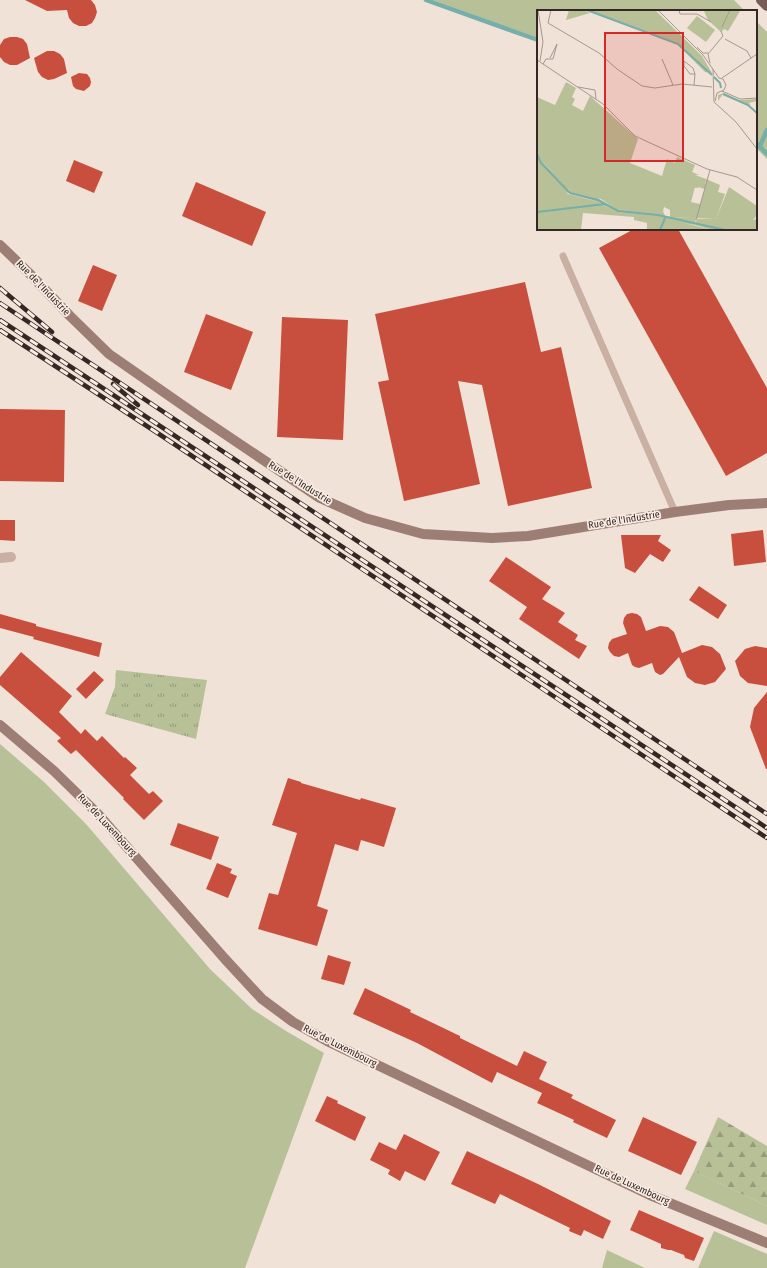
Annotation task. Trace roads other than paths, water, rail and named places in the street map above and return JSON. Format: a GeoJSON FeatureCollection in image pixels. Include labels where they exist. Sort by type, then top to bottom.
{"type":"FeatureCollection","features":[{"type":"Feature","properties":{"kind":"main road"},"geometry":{"type":"LineString","coordinates":[[761,0],[767,6]]}},
{"type":"Feature","properties":{"kind":"main road","name":"Rue de l'Industrie"},"geometry":{"type":"LineString","coordinates":[[0,246],[30,273],[70,316],[109,354],[320,498],[365,518],[424,534],[492,538],[528,536],[675,512],[729,505],[767,503]]}},
{"type":"Feature","properties":{"kind":"main road","name":"Rue de Luxembourg"},"geometry":{"type":"LineString","coordinates":[[0,725],[54,771],[98,814],[262,999],[293,1022],[327,1041],[650,1195],[767,1243]]}},
{"type":"Feature","properties":{"kind":"street"},"geometry":{"type":"LineString","coordinates":[[0,558],[11,557]]}},
{"type":"Feature","properties":{"kind":"lane"},"geometry":{"type":"LineString","coordinates":[[563,256],[675,512]]}},
{"type":"Feature","properties":{"kind":"waterway"},"geometry":{"type":"LineString","coordinates":[[426,0],[537,40]]}},
{"type":"Feature","properties":{"kind":"waterway"},"geometry":{"type":"LineString","coordinates":[[760,146],[767,130]]}},
{"type":"Feature","properties":{"kind":"waterway"},"geometry":{"type":"LineString","coordinates":[[757,144],[767,154]]}},
{"type":"Feature","properties":{"kind":"railway"},"geometry":{"type":"LineString","coordinates":[[0,288],[52,332]]}},
{"type":"Feature","properties":{"kind":"railway"},"geometry":{"type":"LineString","coordinates":[[0,303],[767,814]]}},
{"type":"Feature","properties":{"kind":"railway"},"geometry":{"type":"LineString","coordinates":[[0,320],[767,828]]}},
{"type":"Feature","properties":{"kind":"railway"},"geometry":{"type":"LineString","coordinates":[[0,330],[767,838]]}},
{"type":"Feature","properties":{"kind":"railway"},"geometry":{"type":"LineString","coordinates":[[113,384],[138,405]]}}]}
